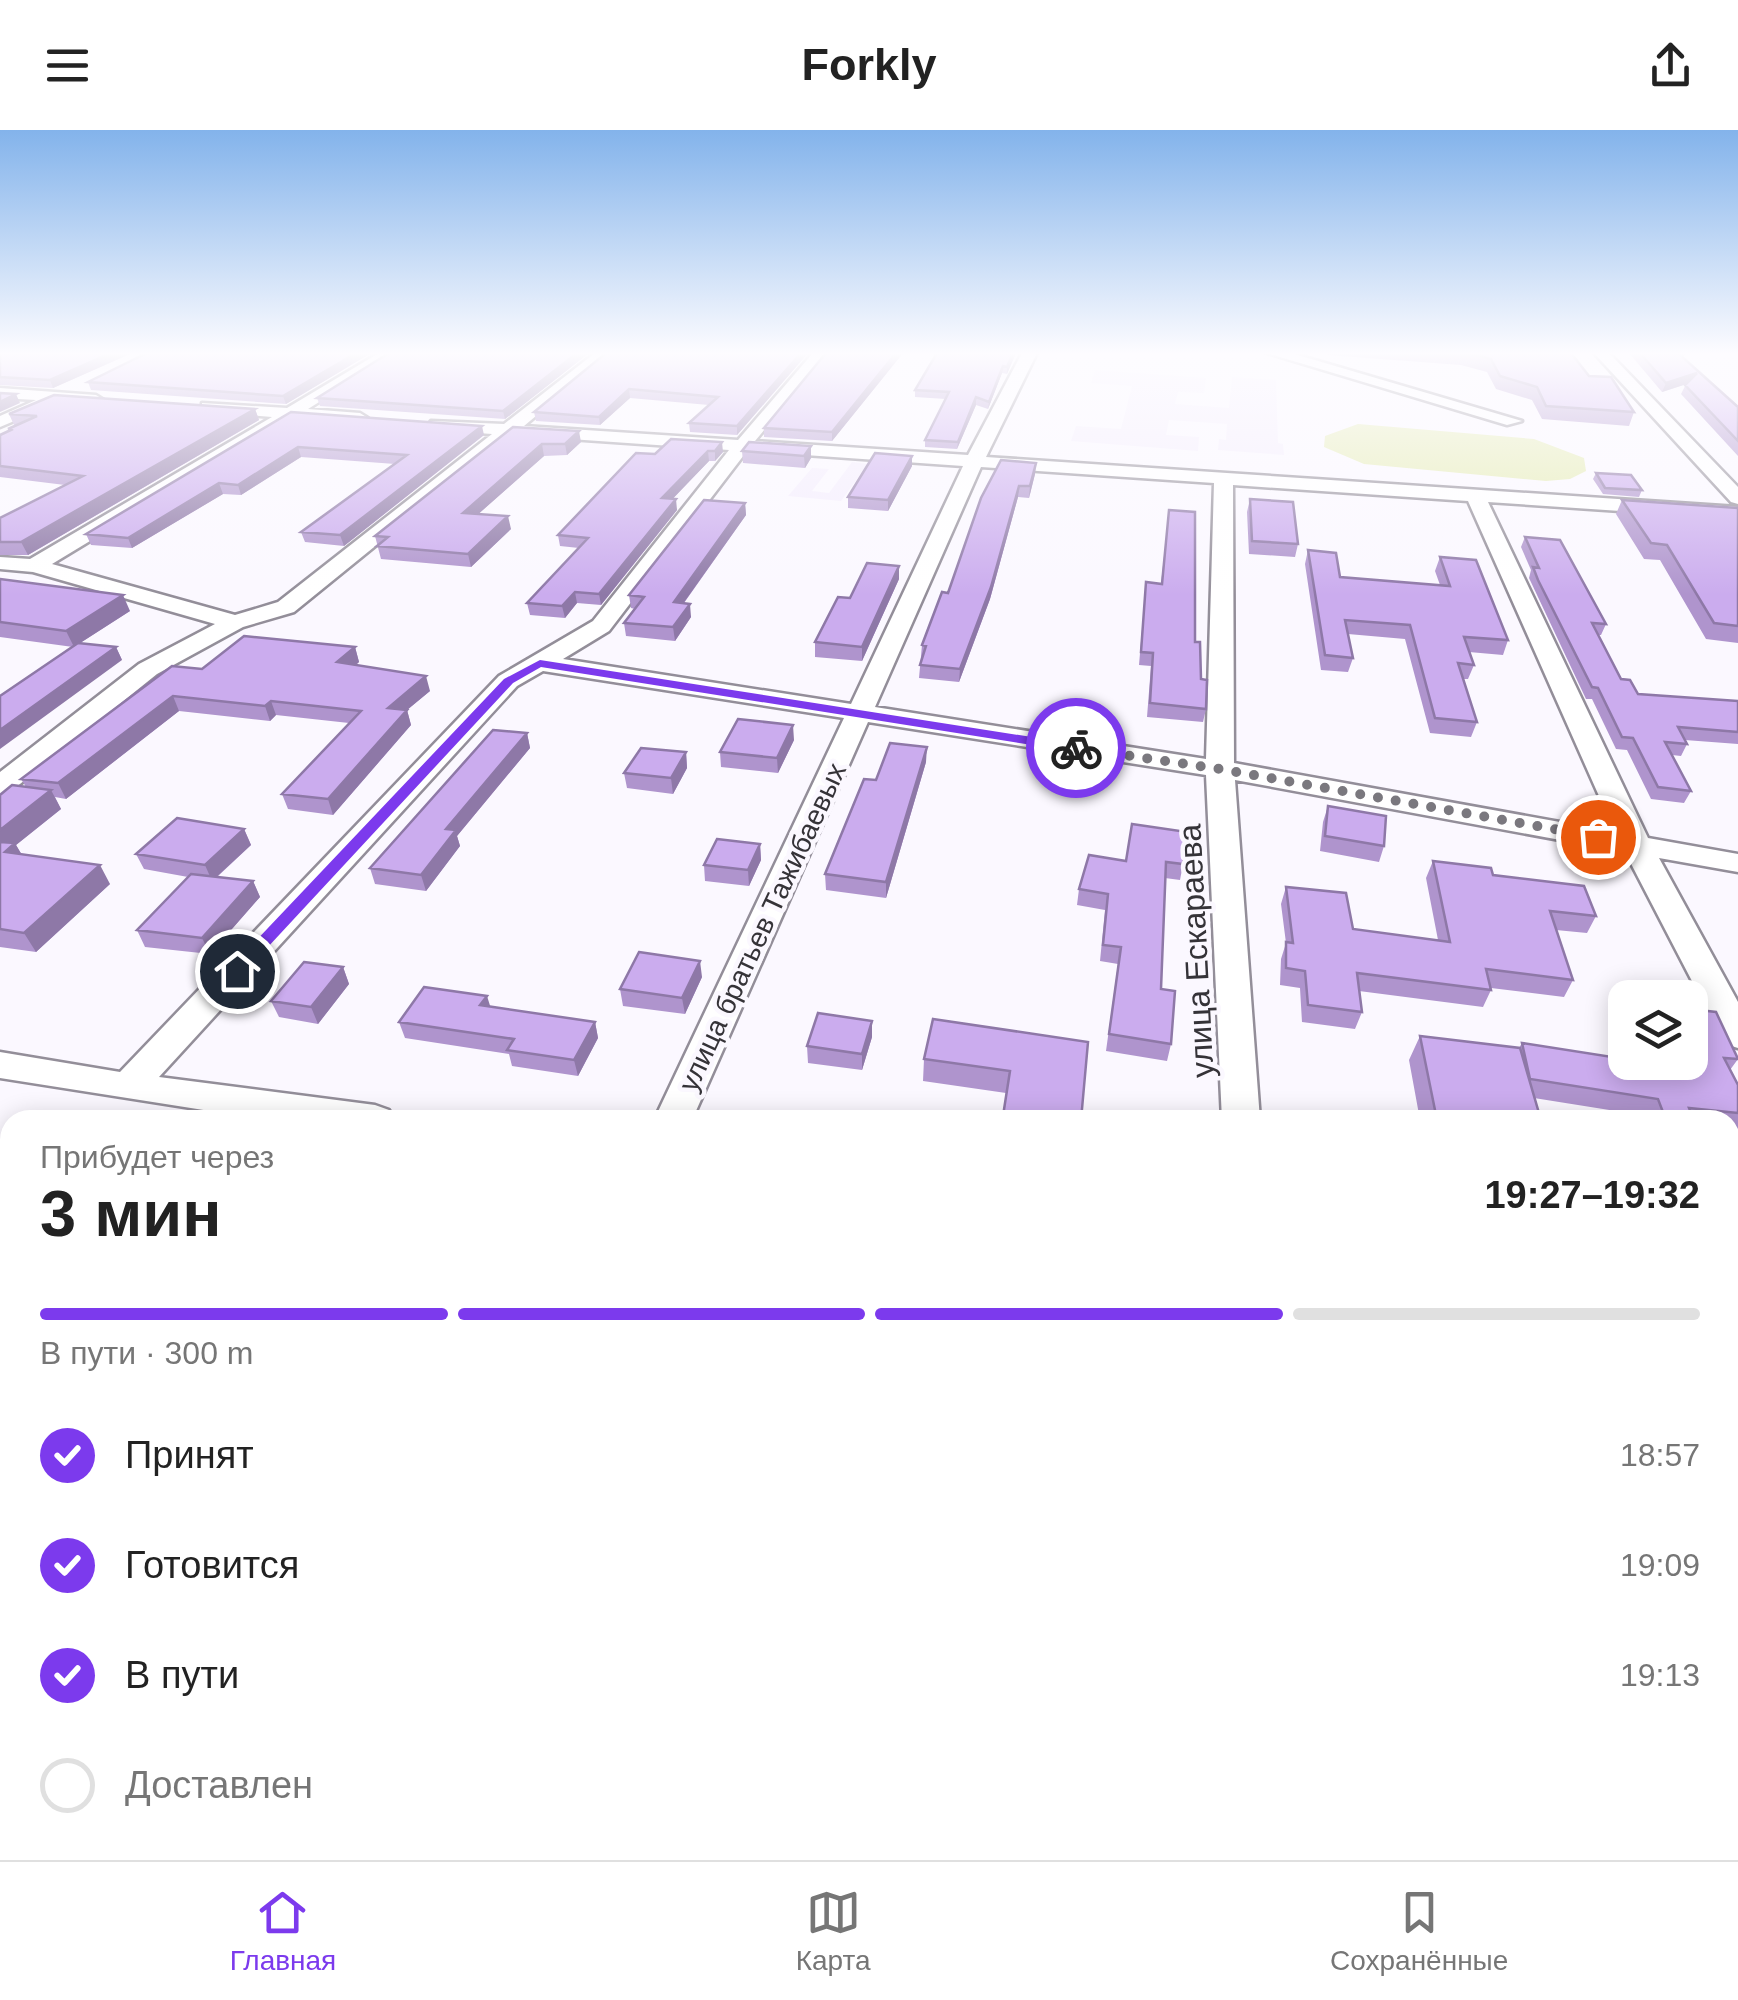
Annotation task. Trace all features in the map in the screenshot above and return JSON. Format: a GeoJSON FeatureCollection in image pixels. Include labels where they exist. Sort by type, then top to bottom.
{"type":"FeatureCollection","features":[{"type":"Feature","properties":{"kind":"street"},"geometry":{"type":"LineString","coordinates":[[34,566],[254,434]]}},
{"type":"Feature","properties":{"kind":"street"},"geometry":{"type":"LineString","coordinates":[[0,786],[148,669],[234,622],[286,607],[501,434]]}},
{"type":"Feature","properties":{"kind":"street"},"geometry":{"type":"LineString","coordinates":[[561,434],[1738,512]]}},
{"type":"Feature","properties":{"kind":"street"},"geometry":{"type":"LineString","coordinates":[[128,1087],[508,681],[600,626],[752,434]]}},
{"type":"Feature","properties":{"kind":"street","name":"улица братьев Тажибаевых"},"geometry":{"type":"LineString","coordinates":[[678,1110],[989,434]]}},
{"type":"Feature","properties":{"kind":"street"},"geometry":{"type":"LineString","coordinates":[[1677,434],[1738,498]]}},
{"type":"Feature","properties":{"kind":"street","name":"улица Ескараева"},"geometry":{"type":"LineString","coordinates":[[1224,478],[1220,769],[1240,1110]]}},
{"type":"Feature","properties":{"kind":"street"},"geometry":{"type":"LineString","coordinates":[[1476,495],[1636,844],[1738,1035]]}},
{"type":"Feature","properties":{"kind":"street"},"geometry":{"type":"LineString","coordinates":[[0,563],[34,566],[234,622]]}},
{"type":"Feature","properties":{"kind":"street"},"geometry":{"type":"LineString","coordinates":[[540,663],[860,716],[1220,769],[1738,862]]}},
{"type":"Feature","properties":{"kind":"street"},"geometry":{"type":"LineString","coordinates":[[0,1064],[277,1110]]}},
{"type":"Feature","properties":{"kind":"shaded area"},"geometry":{"type":"Polygon","coordinates":[[[1073,434],[1199,437],[1198,451],[1071,441],[1073,434]]]}},
{"type":"Feature","properties":{"kind":"shaded area"},"geometry":{"type":"Polygon","coordinates":[[[1226,434],[1278,434],[1284,455],[1218,450],[1219,439],[1226,440],[1226,434]]]}},
{"type":"Feature","properties":{"kind":"shaded area"},"geometry":{"type":"Polygon","coordinates":[[[852,462],[868,464],[841,501],[788,496],[812,468],[829,469],[812,491],[829,493],[852,462]]]}},
{"type":"Feature","properties":{"kind":"green space"},"geometry":{"type":"Polygon","coordinates":[[[1472,434],[1534,439],[1584,458],[1586,471],[1570,479],[1546,481],[1364,464],[1324,447],[1325,436],[1472,434]]]}},
{"type":"Feature","properties":{"kind":"building"},"geometry":{"type":"Polygon","coordinates":[[[211,434],[21,542],[0,542],[0,518],[83,476],[0,466],[0,435],[211,434]]]}},
{"type":"Feature","properties":{"kind":"building"},"geometry":{"type":"Polygon","coordinates":[[[254,434],[472,434],[340,535],[301,532],[407,455],[298,447],[238,485],[219,483],[128,538],[86,534],[254,434]]]}},
{"type":"Feature","properties":{"kind":"building"},"geometry":{"type":"Polygon","coordinates":[[[504,434],[576,434],[565,444],[542,444],[463,513],[508,516],[468,554],[377,546],[388,537],[375,536],[504,434]]]}},
{"type":"Feature","properties":{"kind":"building"},"geometry":{"type":"Polygon","coordinates":[[[928,434],[961,434],[958,442],[925,440],[928,434]]]}},
{"type":"Feature","properties":{"kind":"building"},"geometry":{"type":"Polygon","coordinates":[[[671,439],[722,442],[662,498],[676,499],[599,594],[575,592],[562,606],[527,603],[588,538],[558,535],[636,453],[655,454],[671,439]]]}},
{"type":"Feature","properties":{"kind":"building"},"geometry":{"type":"Polygon","coordinates":[[[749,442],[811,446],[804,456],[742,451],[749,442]]]}},
{"type":"Feature","properties":{"kind":"building"},"geometry":{"type":"Polygon","coordinates":[[[875,453],[912,456],[888,500],[848,497],[875,453]]]}},
{"type":"Feature","properties":{"kind":"building"},"geometry":{"type":"Polygon","coordinates":[[[1001,460],[1036,463],[1030,486],[1019,486],[991,587],[960,669],[920,665],[926,646],[922,645],[942,592],[948,593],[981,498],[1001,460]]]}},
{"type":"Feature","properties":{"kind":"building"},"geometry":{"type":"Polygon","coordinates":[[[1596,473],[1631,475],[1642,490],[1605,488],[1596,473]]]}},
{"type":"Feature","properties":{"kind":"building"},"geometry":{"type":"Polygon","coordinates":[[[1250,499],[1293,502],[1298,544],[1252,541],[1250,499]]]}},
{"type":"Feature","properties":{"kind":"building"},"geometry":{"type":"Polygon","coordinates":[[[704,500],[745,503],[674,602],[690,604],[673,627],[624,623],[644,597],[629,595],[704,500]]]}},
{"type":"Feature","properties":{"kind":"building"},"geometry":{"type":"Polygon","coordinates":[[[1622,500],[1738,508],[1738,626],[1714,623],[1667,545],[1651,543],[1622,500]]]}},
{"type":"Feature","properties":{"kind":"building"},"geometry":{"type":"Polygon","coordinates":[[[1169,510],[1195,512],[1195,642],[1200,642],[1201,679],[1207,680],[1206,709],[1150,703],[1153,653],[1141,652],[1146,582],[1162,584],[1169,510]]]}},
{"type":"Feature","properties":{"kind":"building"},"geometry":{"type":"Polygon","coordinates":[[[1525,537],[1560,540],[1606,624],[1592,623],[1621,679],[1630,680],[1638,694],[1738,701],[1738,732],[1678,727],[1687,744],[1665,742],[1691,791],[1658,787],[1633,738],[1622,737],[1538,580],[1533,567],[1539,568],[1525,537]]]}},
{"type":"Feature","properties":{"kind":"building"},"geometry":{"type":"Polygon","coordinates":[[[1308,550],[1336,553],[1340,577],[1450,586],[1440,557],[1476,560],[1508,640],[1464,637],[1474,665],[1458,663],[1477,722],[1435,718],[1410,625],[1345,620],[1353,658],[1325,655],[1308,550]]]}},
{"type":"Feature","properties":{"kind":"building"},"geometry":{"type":"Polygon","coordinates":[[[867,563],[899,566],[862,647],[815,642],[838,597],[850,598],[867,563]]]}},
{"type":"Feature","properties":{"kind":"building"},"geometry":{"type":"Polygon","coordinates":[[[0,579],[123,595],[66,631],[0,622],[0,579]]]}},
{"type":"Feature","properties":{"kind":"building"},"geometry":{"type":"Polygon","coordinates":[[[244,636],[355,647],[337,662],[426,676],[388,708],[407,710],[328,799],[282,794],[361,711],[271,701],[265,706],[173,696],[58,783],[21,779],[172,666],[202,669],[244,636]]]}},
{"type":"Feature","properties":{"kind":"building"},"geometry":{"type":"Polygon","coordinates":[[[78,643],[116,647],[0,730],[0,696],[78,643]]]}},
{"type":"Feature","properties":{"kind":"building"},"geometry":{"type":"Polygon","coordinates":[[[738,719],[793,725],[777,758],[720,752],[738,719]]]}},
{"type":"Feature","properties":{"kind":"building"},"geometry":{"type":"Polygon","coordinates":[[[493,730],[527,733],[446,829],[456,830],[421,875],[370,868],[493,730]]]}},
{"type":"Feature","properties":{"kind":"building"},"geometry":{"type":"Polygon","coordinates":[[[890,743],[927,747],[886,882],[825,874],[864,779],[876,780],[890,743]]]}},
{"type":"Feature","properties":{"kind":"building"},"geometry":{"type":"Polygon","coordinates":[[[641,748],[686,752],[671,778],[624,773],[641,748]]]}},
{"type":"Feature","properties":{"kind":"building"},"geometry":{"type":"Polygon","coordinates":[[[12,785],[51,790],[0,830],[0,795],[12,785]]]}},
{"type":"Feature","properties":{"kind":"building"},"geometry":{"type":"Polygon","coordinates":[[[1328,806],[1386,816],[1384,846],[1325,836],[1328,806]]]}},
{"type":"Feature","properties":{"kind":"building"},"geometry":{"type":"Polygon","coordinates":[[[177,818],[244,829],[205,865],[136,854],[177,818]]]}},
{"type":"Feature","properties":{"kind":"building"},"geometry":{"type":"Polygon","coordinates":[[[1132,824],[1187,832],[1183,864],[1166,862],[1161,989],[1175,991],[1171,1044],[1109,1034],[1121,947],[1103,945],[1108,894],[1079,889],[1089,855],[1126,861],[1132,824]]]}},
{"type":"Feature","properties":{"kind":"building"},"geometry":{"type":"Polygon","coordinates":[[[717,839],[760,844],[748,870],[704,865],[717,839]]]}},
{"type":"Feature","properties":{"kind":"building"},"geometry":{"type":"Polygon","coordinates":[[[0,842],[15,843],[5,852],[100,865],[24,933],[0,929],[0,842]]]}},
{"type":"Feature","properties":{"kind":"building"},"geometry":{"type":"Polygon","coordinates":[[[1433,861],[1491,868],[1493,875],[1584,886],[1596,916],[1550,911],[1573,980],[1486,969],[1491,990],[1357,973],[1362,1012],[1308,1005],[1305,971],[1286,968],[1286,942],[1293,943],[1286,887],[1346,893],[1353,929],[1450,942],[1433,861]]]}},
{"type":"Feature","properties":{"kind":"building"},"geometry":{"type":"Polygon","coordinates":[[[191,874],[253,881],[202,938],[137,930],[191,874]]]}},
{"type":"Feature","properties":{"kind":"building"},"geometry":{"type":"Polygon","coordinates":[[[639,952],[700,961],[682,998],[620,989],[639,952]]]}},
{"type":"Feature","properties":{"kind":"building"},"geometry":{"type":"Polygon","coordinates":[[[304,962],[343,967],[311,1007],[271,1001],[304,962]]]}},
{"type":"Feature","properties":{"kind":"building"},"geometry":{"type":"Polygon","coordinates":[[[424,987],[487,996],[480,1005],[595,1022],[574,1060],[507,1050],[514,1039],[399,1022],[424,987]]]}},
{"type":"Feature","properties":{"kind":"building"},"geometry":{"type":"Polygon","coordinates":[[[1708,1011],[1716,1012],[1738,1059],[1724,1058],[1738,1085],[1738,1110],[1662,1110],[1658,1099],[1530,1079],[1522,1043],[1608,1056],[1608,1080],[1708,1080],[1708,1011]]]}},
{"type":"Feature","properties":{"kind":"building"},"geometry":{"type":"Polygon","coordinates":[[[818,1013],[872,1021],[862,1054],[807,1046],[818,1013]]]}},
{"type":"Feature","properties":{"kind":"building"},"geometry":{"type":"Polygon","coordinates":[[[933,1019],[1088,1042],[1082,1110],[1004,1110],[1010,1071],[924,1059],[933,1019]]]}},
{"type":"Feature","properties":{"kind":"building"},"geometry":{"type":"Polygon","coordinates":[[[1420,1036],[1520,1048],[1538,1110],[1435,1110],[1420,1036]]]}},
{"type":"Feature","properties":{"kind":"way so far"},"geometry":{"type":"LineString","coordinates":[[1076,748],[1220,769],[1598,837]]}},
{"type":"Feature","properties":{"kind":"route"},"geometry":{"type":"LineString","coordinates":[[237,971],[508,681],[540,663],[1076,748]]}}]}
